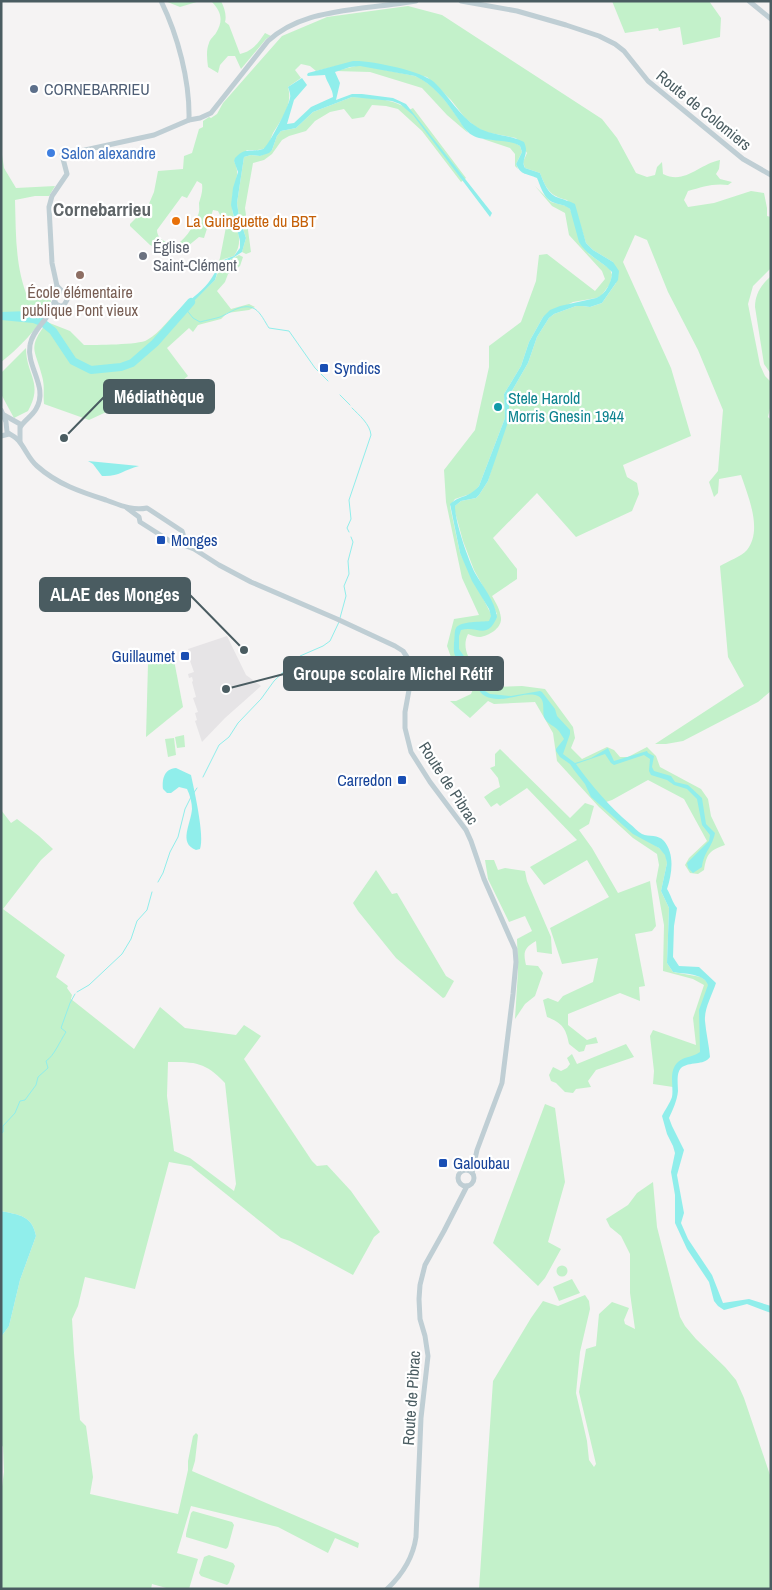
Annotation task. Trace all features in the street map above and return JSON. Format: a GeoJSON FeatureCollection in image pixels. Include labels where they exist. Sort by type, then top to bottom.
{"type":"FeatureCollection","features":[{"type":"Feature","properties":{"kind":"main road"},"geometry":{"type":"LineString","coordinates":[[161,1],[183,63],[189,96],[190,120]]}},
{"type":"Feature","properties":{"kind":"main road"},"geometry":{"type":"LineString","coordinates":[[59,293],[52,262],[48,213],[50,202],[67,174],[62,155],[154,135],[211,113],[268,41],[276,34],[303,19],[329,12],[416,1]]}},
{"type":"Feature","properties":{"kind":"main road","name":"Route de Colomiers"},"geometry":{"type":"LineString","coordinates":[[461,1],[517,11],[599,36],[615,44],[624,51],[654,87],[743,159],[771,175]]}},
{"type":"Feature","properties":{"kind":"main road"},"geometry":{"type":"LineString","coordinates":[[748,1],[771,19]]}},
{"type":"Feature","properties":{"kind":"main road"},"geometry":{"type":"LineString","coordinates":[[1,436],[9,431],[20,429],[37,408],[40,389],[29,351],[31,339],[51,310],[54,297],[59,293]]}},
{"type":"Feature","properties":{"kind":"main road"},"geometry":{"type":"LineString","coordinates":[[51,310],[64,305],[67,300],[66,295],[59,293]]}},
{"type":"Feature","properties":{"kind":"main road"},"geometry":{"type":"LineString","coordinates":[[54,302],[60,306]]}},
{"type":"Feature","properties":{"kind":"main road"},"geometry":{"type":"LineString","coordinates":[[9,431],[9,421],[16,421],[26,416],[40,396]]}},
{"type":"Feature","properties":{"kind":"main road"},"geometry":{"type":"LineString","coordinates":[[3,413],[16,421],[20,429],[20,442]]}},
{"type":"Feature","properties":{"kind":"main road"},"geometry":{"type":"LineString","coordinates":[[3,413],[9,431],[20,442],[25,452],[35,464],[56,480],[81,492],[127,508],[142,510],[139,517],[127,508]]}},
{"type":"Feature","properties":{"kind":"main road","name":"Route de Pibrac"},"geometry":{"type":"LineString","coordinates":[[142,510],[147,508],[182,531],[184,537],[194,549]]}},
{"type":"Feature","properties":{"kind":"main road","name":"Route de Pibrac"},"geometry":{"type":"LineString","coordinates":[[139,517],[140,522],[170,542],[194,549],[251,582],[403,650],[411,666],[411,679],[405,705],[405,728],[411,752],[468,835],[484,879],[515,949],[516,962],[513,994],[502,1083],[477,1150],[472,1173],[473,1181],[467,1186],[425,1265],[420,1286],[420,1319],[428,1356],[421,1418],[416,1537],[410,1559],[401,1574],[387,1589]]}},
{"type":"Feature","properties":{"kind":"main road"},"geometry":{"type":"LineString","coordinates":[[180,544],[184,537]]}},
{"type":"Feature","properties":{"kind":"main road","name":"Route de Pibrac"},"geometry":{"type":"LineString","coordinates":[[454,1209],[460,1183],[458,1176],[465,1170],[477,1150]]}},
{"type":"Feature","properties":{"kind":"main road"},"geometry":{"type":"LineString","coordinates":[[465,1170],[472,1173]]}},
{"type":"Feature","properties":{"kind":"main road"},"geometry":{"type":"LineString","coordinates":[[460,1183],[467,1186]]}},
{"type":"Feature","properties":{"kind":"shaded area"},"geometry":{"type":"Polygon","coordinates":[[[227,636],[246,675],[261,686],[225,718],[202,742],[195,721],[197,720],[195,713],[198,712],[193,698],[196,697],[192,677],[189,678],[188,674],[194,672],[188,649],[227,636]]]}},
{"type":"Feature","properties":{"kind":"green space"},"geometry":{"type":"Polygon","coordinates":[[[165,1],[200,1],[180,7],[165,1]]]}},
{"type":"Feature","properties":{"kind":"green space"},"geometry":{"type":"Polygon","coordinates":[[[211,1],[221,1],[224,8],[225,22],[229,25],[240,54],[252,49],[265,33],[271,36],[266,39],[241,69],[235,56],[228,56],[220,65],[218,73],[208,67],[208,46],[221,20],[217,8],[211,1]]]}},
{"type":"Feature","properties":{"kind":"green space"},"geometry":{"type":"Polygon","coordinates":[[[612,1],[709,1],[721,18],[720,37],[683,45],[680,27],[659,31],[658,28],[625,33],[612,1]]]}},
{"type":"Feature","properties":{"kind":"green space"},"geometry":{"type":"Polygon","coordinates":[[[408,6],[442,15],[602,119],[617,138],[636,173],[647,177],[655,175],[657,167],[662,162],[663,174],[678,177],[692,173],[712,162],[720,160],[719,169],[716,174],[720,179],[732,182],[728,185],[712,185],[688,191],[684,200],[688,207],[714,203],[751,191],[764,193],[767,216],[771,217],[771,268],[753,286],[748,304],[760,365],[765,376],[771,382],[771,404],[768,417],[771,420],[771,691],[758,702],[683,741],[655,744],[744,686],[728,657],[720,566],[747,550],[752,542],[754,523],[753,513],[741,475],[719,479],[718,493],[714,497],[709,482],[718,471],[723,410],[698,350],[668,292],[647,240],[635,235],[623,262],[671,368],[691,436],[623,465],[627,477],[637,483],[639,494],[632,511],[576,537],[537,493],[493,538],[517,569],[517,579],[492,596],[498,606],[501,622],[494,631],[484,636],[478,637],[468,634],[466,641],[468,656],[491,687],[522,686],[545,689],[573,727],[575,738],[571,748],[582,759],[607,747],[614,750],[620,757],[628,757],[647,747],[656,756],[660,767],[701,789],[708,799],[711,816],[725,845],[710,853],[704,870],[698,874],[690,873],[685,865],[689,858],[707,841],[684,799],[648,780],[612,800],[600,804],[618,820],[659,848],[666,855],[667,863],[661,891],[669,908],[667,963],[673,972],[701,977],[710,987],[701,1013],[703,1050],[699,1057],[680,1064],[673,1087],[653,1084],[654,1071],[650,1036],[653,1030],[696,1045],[693,1018],[704,985],[693,979],[663,971],[664,925],[656,881],[659,865],[657,854],[633,838],[599,807],[557,761],[553,733],[535,702],[494,704],[488,701],[470,718],[450,701],[456,701],[471,694],[474,687],[452,660],[447,646],[454,619],[479,615],[462,578],[446,502],[444,470],[475,430],[489,367],[489,346],[521,322],[536,281],[539,255],[547,254],[595,291],[605,279],[602,271],[569,235],[565,213],[552,206],[535,186],[551,202],[570,209],[589,254],[610,269],[612,275],[610,284],[601,296],[573,302],[543,317],[529,342],[521,366],[504,394],[505,418],[479,486],[473,493],[455,499],[450,506],[460,553],[492,616],[497,614],[474,570],[463,541],[455,506],[461,501],[476,498],[488,481],[509,412],[509,396],[528,363],[537,337],[549,318],[554,314],[576,306],[590,307],[602,303],[616,283],[613,262],[593,250],[586,243],[579,221],[567,200],[549,191],[540,173],[525,168],[523,162],[527,153],[516,138],[485,132],[476,127],[465,118],[451,100],[427,77],[357,61],[316,71],[310,66],[301,64],[295,70],[301,78],[288,87],[288,106],[266,147],[257,150],[247,150],[234,161],[237,171],[232,197],[232,210],[238,230],[239,242],[234,256],[224,259],[217,266],[226,227],[218,211],[213,210],[204,238],[199,237],[188,246],[173,252],[172,249],[188,234],[199,214],[202,184],[197,181],[187,198],[182,196],[157,230],[160,238],[168,243],[164,248],[158,249],[150,245],[130,226],[148,206],[154,192],[158,171],[183,169],[184,156],[192,153],[199,129],[203,127],[203,121],[217,114],[223,103],[282,36],[327,17],[408,6]]]}},
{"type":"Feature","properties":{"kind":"green space"},"geometry":{"type":"Polygon","coordinates":[[[360,65],[415,76],[424,80],[439,93],[468,133],[447,115],[422,88],[370,72],[335,71],[360,65]]]}},
{"type":"Feature","properties":{"kind":"green space"},"geometry":{"type":"Polygon","coordinates":[[[352,97],[382,99],[396,103],[409,110],[413,108],[466,178],[461,182],[422,131],[398,109],[372,105],[364,117],[352,119],[344,109],[330,112],[315,121],[306,131],[282,140],[272,154],[264,160],[253,163],[245,208],[251,252],[246,254],[242,252],[246,238],[239,217],[237,203],[244,157],[251,155],[260,156],[272,150],[281,131],[296,128],[313,112],[352,97]]]}},
{"type":"Feature","properties":{"kind":"green space"},"geometry":{"type":"Polygon","coordinates":[[[483,139],[512,141],[520,146],[522,152],[516,164],[518,169],[515,166],[515,154],[510,148],[483,139]]]}},
{"type":"Feature","properties":{"kind":"green space"},"geometry":{"type":"Polygon","coordinates":[[[1,148],[4,168],[16,188],[55,186],[49,196],[35,196],[15,200],[18,262],[28,298],[51,297],[50,304],[40,322],[24,342],[1,362],[1,148]]]}},
{"type":"Feature","properties":{"kind":"green space"},"geometry":{"type":"Polygon","coordinates":[[[239,255],[243,257],[240,266],[228,274],[225,282],[217,291],[231,309],[249,304],[255,307],[249,310],[227,313],[221,319],[198,325],[193,332],[189,328],[167,348],[188,376],[163,396],[156,389],[89,420],[44,404],[43,380],[34,349],[37,338],[47,322],[70,331],[84,345],[142,342],[157,333],[182,307],[185,309],[215,280],[218,272],[229,260],[239,255]]]}},
{"type":"Feature","properties":{"kind":"green space"},"geometry":{"type":"Polygon","coordinates":[[[771,276],[771,374],[764,364],[755,307],[759,290],[771,276]]]}},
{"type":"Feature","properties":{"kind":"green space"},"geometry":{"type":"Polygon","coordinates":[[[26,348],[34,386],[33,401],[28,411],[14,418],[1,394],[1,373],[26,348]]]}},
{"type":"Feature","properties":{"kind":"green space"},"geometry":{"type":"Polygon","coordinates":[[[173,655],[183,707],[146,737],[148,664],[173,655]]]}},
{"type":"Feature","properties":{"kind":"green space"},"geometry":{"type":"Polygon","coordinates":[[[184,735],[185,747],[177,748],[175,737],[184,735]]]}},
{"type":"Feature","properties":{"kind":"green space"},"geometry":{"type":"Polygon","coordinates":[[[174,738],[176,755],[168,757],[165,739],[174,738]]]}},
{"type":"Feature","properties":{"kind":"green space"},"geometry":{"type":"Polygon","coordinates":[[[500,749],[570,818],[585,803],[594,806],[589,824],[579,830],[592,848],[618,893],[650,881],[656,926],[652,931],[635,934],[645,986],[639,987],[640,1001],[620,993],[568,1014],[568,1025],[587,1040],[596,1037],[598,1043],[586,1045],[584,1051],[579,1052],[569,1044],[563,1027],[547,1017],[543,1000],[548,998],[558,1002],[563,996],[593,982],[598,958],[562,964],[550,928],[609,897],[587,860],[544,885],[530,867],[577,840],[527,788],[500,806],[497,803],[491,807],[484,797],[500,787],[498,778],[490,768],[495,766],[495,754],[500,749]]]}},
{"type":"Feature","properties":{"kind":"green space"},"geometry":{"type":"Polygon","coordinates":[[[1,810],[11,823],[17,819],[53,849],[41,860],[3,909],[65,955],[56,977],[68,986],[67,988],[72,995],[71,999],[134,1049],[160,1007],[185,1028],[236,1035],[244,1025],[261,1036],[244,1059],[312,1161],[317,1166],[327,1165],[351,1191],[380,1232],[374,1237],[353,1275],[281,1238],[191,1166],[169,1162],[135,1289],[85,1277],[78,1306],[72,1319],[80,1420],[86,1426],[93,1477],[90,1494],[178,1514],[188,1470],[193,1436],[196,1433],[198,1435],[192,1471],[359,1543],[358,1548],[335,1538],[328,1553],[278,1527],[191,1506],[177,1553],[198,1559],[189,1589],[170,1589],[152,1584],[151,1589],[1,1589],[1,1494],[4,1472],[3,1447],[1,1444],[1,1337],[9,1326],[20,1280],[36,1236],[31,1224],[24,1217],[1,1211],[1,810]],[[168,1062],[167,1096],[174,1151],[190,1158],[234,1191],[236,1184],[225,1083],[206,1067],[193,1063],[168,1062]]]}},
{"type":"Feature","properties":{"kind":"green space"},"geometry":{"type":"Polygon","coordinates":[[[485,860],[494,860],[498,870],[505,868],[525,871],[527,881],[551,937],[552,954],[537,952],[536,941],[525,951],[526,965],[538,966],[543,973],[535,996],[525,1004],[515,1019],[518,971],[517,939],[532,931],[525,916],[509,922],[488,879],[485,860]]]}},
{"type":"Feature","properties":{"kind":"green space"},"geometry":{"type":"Polygon","coordinates":[[[376,870],[392,894],[397,893],[446,976],[454,981],[445,997],[443,998],[396,958],[353,903],[376,870]]]}},
{"type":"Feature","properties":{"kind":"green space"},"geometry":{"type":"Polygon","coordinates":[[[626,1044],[634,1057],[596,1070],[588,1081],[591,1087],[576,1089],[573,1093],[565,1092],[556,1083],[551,1081],[549,1075],[553,1067],[561,1071],[567,1068],[570,1064],[567,1058],[572,1054],[577,1064],[626,1044]]]}},
{"type":"Feature","properties":{"kind":"green space"},"geometry":{"type":"Polygon","coordinates":[[[545,1104],[555,1108],[565,1182],[548,1242],[561,1249],[545,1278],[538,1286],[493,1243],[545,1104]]]}},
{"type":"Feature","properties":{"kind":"green space"},"geometry":{"type":"Polygon","coordinates":[[[653,1182],[657,1227],[680,1317],[696,1339],[736,1380],[771,1478],[771,1589],[479,1589],[493,1381],[543,1301],[558,1306],[585,1295],[589,1301],[590,1309],[580,1352],[576,1393],[587,1441],[589,1460],[594,1467],[596,1464],[579,1392],[586,1349],[596,1346],[599,1314],[612,1302],[629,1308],[624,1320],[625,1324],[635,1329],[630,1293],[630,1254],[621,1236],[610,1227],[606,1219],[628,1205],[637,1193],[653,1182]]]}},
{"type":"Feature","properties":{"kind":"green space"},"geometry":{"type":"Polygon","coordinates":[[[562,1265],[568,1271],[562,1277],[556,1271],[562,1265]]]}},
{"type":"Feature","properties":{"kind":"green space"},"geometry":{"type":"Polygon","coordinates":[[[572,1279],[580,1293],[559,1301],[553,1287],[572,1279]]]}},
{"type":"Feature","properties":{"kind":"green space"},"geometry":{"type":"Polygon","coordinates":[[[193,1511],[232,1522],[234,1525],[226,1549],[186,1537],[193,1511]]]}},
{"type":"Feature","properties":{"kind":"green space"},"geometry":{"type":"Polygon","coordinates":[[[209,1555],[233,1563],[235,1566],[227,1585],[201,1576],[199,1573],[204,1557],[209,1555]]]}},
{"type":"Feature","properties":{"kind":"water"},"geometry":{"type":"Polygon","coordinates":[[[353,61],[371,62],[395,67],[428,78],[434,82],[459,112],[477,127],[524,142],[526,146],[525,168],[540,173],[552,194],[575,204],[586,243],[593,250],[613,262],[619,271],[618,280],[602,303],[590,307],[576,306],[554,314],[549,318],[537,337],[528,363],[509,396],[507,425],[488,481],[476,498],[461,501],[455,506],[459,531],[469,559],[491,600],[497,617],[493,624],[485,630],[461,630],[459,649],[466,659],[467,665],[474,672],[485,691],[490,694],[511,696],[542,692],[555,709],[557,716],[570,730],[563,754],[575,763],[591,758],[608,748],[614,761],[647,751],[654,756],[652,767],[654,771],[671,776],[675,782],[688,785],[702,798],[706,824],[715,833],[704,857],[702,867],[693,873],[688,868],[687,863],[709,841],[710,835],[702,825],[697,799],[687,789],[651,775],[649,771],[650,759],[644,755],[614,765],[605,754],[576,764],[601,796],[622,817],[642,834],[662,839],[670,852],[672,864],[667,889],[677,908],[674,926],[673,957],[679,966],[699,967],[716,983],[705,1016],[710,1057],[704,1062],[684,1066],[679,1070],[677,1098],[669,1118],[684,1150],[677,1175],[684,1213],[681,1223],[688,1239],[712,1275],[723,1303],[749,1299],[771,1306],[771,1313],[747,1304],[724,1310],[718,1306],[714,1301],[709,1282],[687,1249],[675,1223],[675,1195],[671,1172],[675,1153],[662,1116],[672,1097],[672,1074],[675,1066],[681,1060],[700,1052],[699,1010],[708,985],[706,981],[698,976],[673,972],[667,963],[669,908],[661,891],[667,863],[665,855],[659,848],[633,834],[591,797],[585,784],[570,764],[560,757],[556,751],[564,739],[558,730],[545,719],[543,703],[538,696],[526,695],[499,699],[485,696],[480,692],[474,678],[458,660],[454,652],[455,631],[458,626],[466,623],[489,621],[491,616],[489,609],[472,581],[460,553],[450,504],[472,493],[479,486],[505,418],[504,394],[521,366],[529,342],[543,317],[550,310],[560,306],[600,296],[608,287],[612,272],[582,247],[570,209],[548,199],[543,193],[537,178],[522,172],[518,168],[516,164],[522,152],[520,146],[514,143],[473,136],[465,129],[438,93],[422,79],[360,66],[335,72],[340,83],[336,100],[352,94],[362,94],[393,98],[406,104],[492,213],[490,217],[413,115],[400,104],[392,101],[352,97],[313,112],[296,128],[281,131],[269,153],[260,156],[251,155],[244,157],[237,203],[239,217],[246,238],[242,252],[219,267],[215,280],[185,310],[182,307],[208,283],[218,265],[227,258],[234,256],[240,248],[231,205],[233,188],[238,172],[234,161],[235,158],[242,152],[259,150],[266,147],[289,102],[288,87],[302,78],[307,85],[294,100],[287,124],[294,123],[311,107],[333,97],[325,75],[308,76],[308,73],[353,61]]]}},
{"type":"Feature","properties":{"kind":"water"},"geometry":{"type":"Polygon","coordinates":[[[29,311],[46,314],[38,325],[1,320],[1,312],[29,311]]]}},
{"type":"Feature","properties":{"kind":"water"},"geometry":{"type":"Polygon","coordinates":[[[88,461],[139,466],[117,474],[102,476],[93,464],[88,461]]]}},
{"type":"Feature","properties":{"kind":"water"},"geometry":{"type":"Polygon","coordinates":[[[176,768],[191,775],[200,824],[200,849],[196,850],[188,843],[187,832],[192,809],[187,789],[179,787],[171,793],[167,793],[163,789],[166,772],[176,768]]]}},
{"type":"Feature","properties":{"kind":"water"},"geometry":{"type":"Polygon","coordinates":[[[1,1211],[24,1217],[31,1224],[36,1236],[20,1280],[9,1326],[1,1337],[1,1211]]]}},
{"type":"Feature","properties":{"kind":"waterway"},"geometry":{"type":"LineString","coordinates":[[37,318],[53,331],[73,361],[91,370],[121,367],[132,363],[155,343],[191,302]]}},
{"type":"Feature","properties":{"kind":"waterway"},"geometry":{"type":"LineString","coordinates":[[185,308],[193,318],[200,322],[220,317],[241,307],[255,309],[269,328],[289,331],[315,368],[328,381]]}},
{"type":"Feature","properties":{"kind":"waterway"},"geometry":{"type":"LineString","coordinates":[[340,395],[350,405]]}},
{"type":"Feature","properties":{"kind":"waterway"},"geometry":{"type":"LineString","coordinates":[[349,532],[347,528],[351,519],[349,500],[371,435],[366,423],[352,408]]}},
{"type":"Feature","properties":{"kind":"waterway"},"geometry":{"type":"LineString","coordinates":[[340,618],[346,596],[344,586],[349,574],[348,561],[353,542],[351,537]]}},
{"type":"Feature","properties":{"kind":"waterway"},"geometry":{"type":"LineString","coordinates":[[203,777],[219,745],[229,737],[238,723],[261,699],[274,681],[300,656],[330,641],[339,622]]}},
{"type":"Feature","properties":{"kind":"waterway"},"geometry":{"type":"LineString","coordinates":[[193,794],[197,788]]}},
{"type":"Feature","properties":{"kind":"waterway"},"geometry":{"type":"LineString","coordinates":[[158,882],[178,837],[185,809],[191,797]]}},
{"type":"Feature","properties":{"kind":"waterway"},"geometry":{"type":"LineString","coordinates":[[77,992],[89,985],[122,954],[131,939],[137,921],[147,910],[152,892]]}},
{"type":"Feature","properties":{"kind":"waterway"},"geometry":{"type":"LineString","coordinates":[[1,1134],[3,1126],[15,1113],[20,1101],[25,1100],[36,1085],[38,1077],[48,1068],[46,1061],[66,1032],[61,1028],[75,994]]}},
{"type":"Feature","properties":{"kind":"place","name":"CORNEBARRIEU"},"geometry":{"type":"Point","coordinates":[34,89]}},
{"type":"Feature","properties":{"kind":"place","name":"Salon alexandre"},"geometry":{"type":"Point","coordinates":[51,153]}},
{"type":"Feature","properties":{"kind":"place","name":"La Guinguette du BBT"},"geometry":{"type":"Point","coordinates":[176,221]}},
{"type":"Feature","properties":{"kind":"place","name":"Église Saint-Clément"},"geometry":{"type":"Point","coordinates":[143,256]}},
{"type":"Feature","properties":{"kind":"place","name":"École élémentaire publique Pont vieux"},"geometry":{"type":"Point","coordinates":[80,275]}},
{"type":"Feature","properties":{"kind":"place","name":"Syndics"},"geometry":{"type":"Point","coordinates":[324,368]}},
{"type":"Feature","properties":{"kind":"place","name":"Stele Harold Morris Gnesin 1944"},"geometry":{"type":"Point","coordinates":[498,407]}},
{"type":"Feature","properties":{"kind":"place","name":"Médiathèque"},"geometry":{"type":"Point","coordinates":[64,438]}},
{"type":"Feature","properties":{"kind":"place","name":"Monges"},"geometry":{"type":"Point","coordinates":[161,540]}},
{"type":"Feature","properties":{"kind":"place","name":"ALAE des Monges"},"geometry":{"type":"Point","coordinates":[244,650]}},
{"type":"Feature","properties":{"kind":"place","name":"Guillaumet"},"geometry":{"type":"Point","coordinates":[185,656]}},
{"type":"Feature","properties":{"kind":"place","name":"Groupe scolaire Michel Rétif"},"geometry":{"type":"Point","coordinates":[226,689]}},
{"type":"Feature","properties":{"kind":"place","name":"Carredon"},"geometry":{"type":"Point","coordinates":[402,780]}},
{"type":"Feature","properties":{"kind":"place","name":"Galoubau"},"geometry":{"type":"Point","coordinates":[443,1163]}},
{"type":"Feature","properties":{"kind":"district","name":"Cornebarrieu"},"geometry":{"type":"Point","coordinates":[102,209]}}]}
